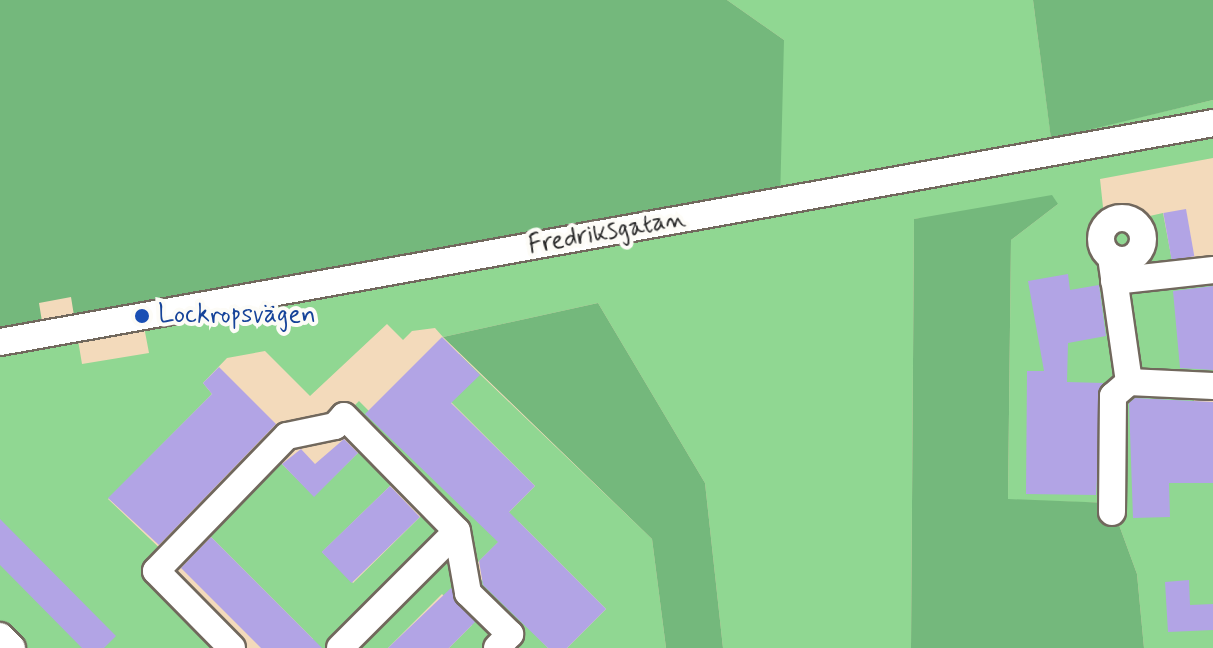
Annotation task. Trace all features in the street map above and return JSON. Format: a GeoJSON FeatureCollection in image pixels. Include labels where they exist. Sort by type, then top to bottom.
{"type":"FeatureCollection","features":[{"type":"Feature","properties":{"kind":"street","name":"Fredriksgatan"},"geometry":{"type":"LineString","coordinates":[[0,342],[1213,123]]}},
{"type":"Feature","properties":{"kind":"street"},"geometry":{"type":"LineString","coordinates":[[1112,269],[1137,255],[1143,235],[1130,219],[1104,218],[1100,239],[1112,269],[1129,382]]}},
{"type":"Feature","properties":{"kind":"street"},"geometry":{"type":"LineString","coordinates":[[1112,269],[1213,270]]}},
{"type":"Feature","properties":{"kind":"street"},"geometry":{"type":"LineString","coordinates":[[1112,512],[1113,396],[1129,382],[1213,386]]}},
{"type":"Feature","properties":{"kind":"street"},"geometry":{"type":"LineString","coordinates":[[232,648],[156,571],[287,436],[335,426],[344,416],[457,531],[468,593],[511,643]]}},
{"type":"Feature","properties":{"kind":"street"},"geometry":{"type":"LineString","coordinates":[[340,648],[457,531]]}},
{"type":"Feature","properties":{"kind":"street"},"geometry":{"type":"LineString","coordinates":[[0,636],[12,648]]}},
{"type":"Feature","properties":{"kind":"green space"},"geometry":{"type":"Polygon","coordinates":[[[0,0],[727,0],[784,40],[780,202],[76,328],[71,297],[39,303],[44,334],[0,342],[0,0]]]}},
{"type":"Feature","properties":{"kind":"green space"},"geometry":{"type":"Polygon","coordinates":[[[727,0],[1033,0],[1051,138],[1213,100],[1213,158],[1100,179],[1105,226],[1163,213],[1174,271],[1213,270],[1213,386],[1194,385],[1194,402],[1196,482],[1213,483],[1213,648],[1144,648],[1137,574],[1111,503],[1008,500],[1011,240],[1058,204],[914,219],[911,648],[723,648],[705,483],[598,303],[443,337],[435,328],[412,331],[403,340],[387,324],[310,396],[265,351],[227,358],[203,383],[212,394],[108,499],[169,557],[271,453],[314,496],[369,442],[344,416],[359,401],[489,532],[535,486],[430,381],[459,354],[652,539],[666,648],[567,648],[606,609],[519,522],[471,569],[548,648],[449,648],[472,625],[442,594],[388,648],[305,648],[313,639],[209,535],[164,579],[232,648],[0,648],[0,342],[76,328],[82,364],[149,353],[142,316],[784,40],[727,0]],[[392,484],[322,552],[353,583],[422,515],[392,484]]]}},
{"type":"Feature","properties":{"kind":"green space"},"geometry":{"type":"Polygon","coordinates":[[[1033,0],[1213,0],[1213,100],[1051,139],[1033,0]]]}},
{"type":"Feature","properties":{"kind":"green space"},"geometry":{"type":"Polygon","coordinates":[[[1052,195],[1058,204],[1011,240],[1008,499],[1111,503],[1137,574],[1144,648],[911,648],[914,219],[1052,195]]]}},
{"type":"Feature","properties":{"kind":"green space"},"geometry":{"type":"Polygon","coordinates":[[[598,303],[705,483],[723,648],[666,648],[652,539],[443,337],[598,303]]]}},
{"type":"Feature","properties":{"kind":"building"},"geometry":{"type":"Polygon","coordinates":[[[1186,209],[1194,256],[1172,260],[1163,213],[1186,209]]]}},
{"type":"Feature","properties":{"kind":"building"},"geometry":{"type":"Polygon","coordinates":[[[1068,274],[1070,290],[1099,285],[1106,336],[1068,343],[1067,382],[1103,383],[1096,495],[1026,494],[1027,371],[1044,371],[1028,281],[1068,274]]]}},
{"type":"Feature","properties":{"kind":"building"},"geometry":{"type":"Polygon","coordinates":[[[1213,286],[1213,370],[1180,368],[1173,291],[1213,286]]]}},
{"type":"Feature","properties":{"kind":"building"},"geometry":{"type":"Polygon","coordinates":[[[442,337],[480,375],[451,403],[535,486],[509,512],[606,609],[567,648],[548,648],[483,585],[479,561],[498,542],[365,414],[442,337]]]}},
{"type":"Feature","properties":{"kind":"building"},"geometry":{"type":"Polygon","coordinates":[[[219,367],[276,424],[159,545],[108,498],[212,394],[203,383],[219,367]]]}},
{"type":"Feature","properties":{"kind":"building"},"geometry":{"type":"Polygon","coordinates":[[[1135,398],[1213,402],[1213,483],[1169,483],[1170,517],[1133,518],[1129,403],[1135,398]]]}},
{"type":"Feature","properties":{"kind":"building"},"geometry":{"type":"Polygon","coordinates":[[[344,439],[358,453],[314,497],[282,464],[301,449],[315,464],[344,439]]]}},
{"type":"Feature","properties":{"kind":"building"},"geometry":{"type":"Polygon","coordinates":[[[390,486],[420,517],[352,583],[322,552],[390,486]]]}},
{"type":"Feature","properties":{"kind":"building"},"geometry":{"type":"Polygon","coordinates":[[[0,519],[116,636],[104,648],[82,648],[0,565],[0,519]]]}},
{"type":"Feature","properties":{"kind":"building"},"geometry":{"type":"Polygon","coordinates":[[[211,537],[322,648],[261,648],[181,568],[211,537]]]}},
{"type":"Feature","properties":{"kind":"building"},"geometry":{"type":"Polygon","coordinates":[[[1189,580],[1190,605],[1213,604],[1213,630],[1168,632],[1165,582],[1189,580]]]}},
{"type":"Feature","properties":{"kind":"building"},"geometry":{"type":"Polygon","coordinates":[[[451,588],[475,622],[449,648],[388,648],[451,588]]]}},
{"type":"Feature","properties":{"kind":"place","name":"Lockropsvägen"},"geometry":{"type":"Point","coordinates":[142,316]}}]}
